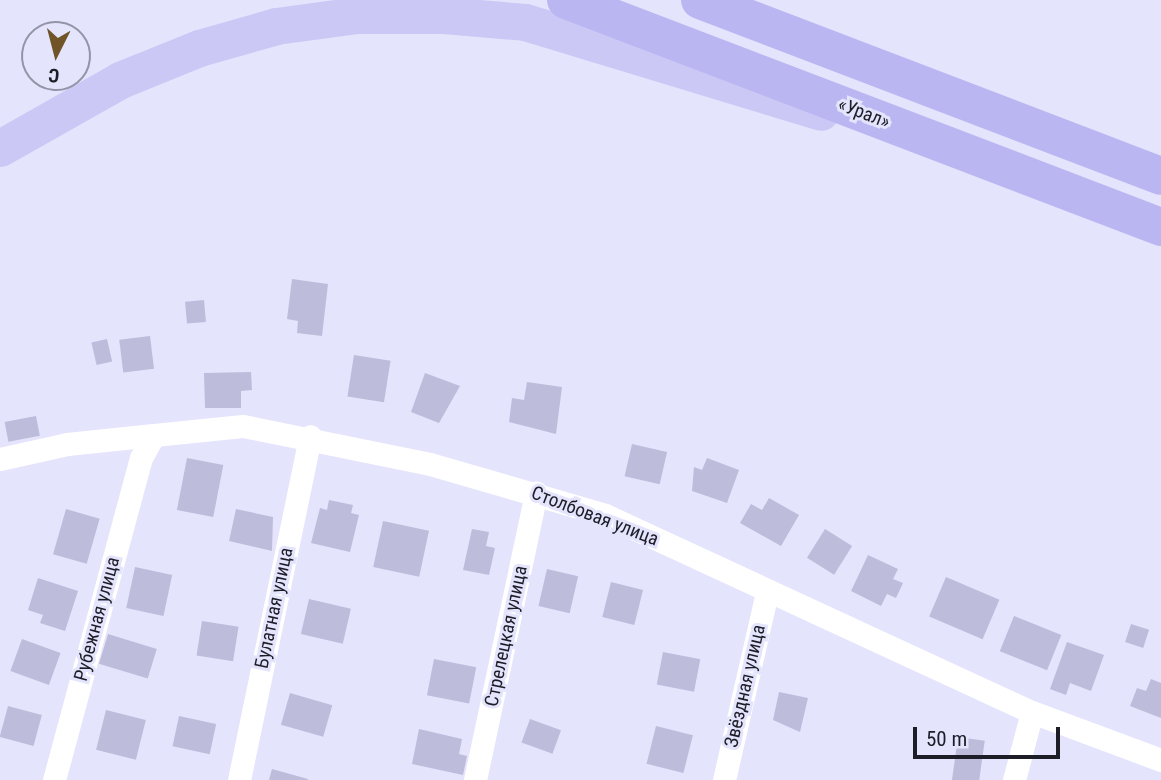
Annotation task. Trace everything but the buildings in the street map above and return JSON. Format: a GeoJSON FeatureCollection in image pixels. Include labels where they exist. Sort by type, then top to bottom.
{"type":"FeatureCollection","features":[{"type":"Feature","properties":{"kind":"highway","name":"«Урал»"},"geometry":{"type":"LineString","coordinates":[[566,0],[1161,227]]}},
{"type":"Feature","properties":{"kind":"highway"},"geometry":{"type":"LineString","coordinates":[[700,0],[1161,176]]}},
{"type":"Feature","properties":{"kind":"highway"},"geometry":{"type":"LineString","coordinates":[[758,0],[968,101]]}},
{"type":"Feature","properties":{"kind":"main road"},"geometry":{"type":"LineString","coordinates":[[0,148],[120,80],[199,48],[276,26],[399,14],[488,18],[572,33],[766,98],[954,147]]}},
{"type":"Feature","properties":{"kind":"street","name":"Столбовая улица"},"geometry":{"type":"LineString","coordinates":[[0,459],[67,444],[243,426],[310,436],[536,492],[605,515],[1032,712],[1161,760]]}},
{"type":"Feature","properties":{"kind":"street","name":"Рубежная улица"},"geometry":{"type":"LineString","coordinates":[[54,780],[141,458],[154,435]]}},
{"type":"Feature","properties":{"kind":"street","name":"Булатная улица"},"geometry":{"type":"LineString","coordinates":[[239,780],[310,436]]}},
{"type":"Feature","properties":{"kind":"street","name":"Стрелецкая улица"},"geometry":{"type":"LineString","coordinates":[[475,780],[536,492]]}},
{"type":"Feature","properties":{"kind":"street","name":"Звёздная улица"},"geometry":{"type":"LineString","coordinates":[[724,780],[767,592]]}},
{"type":"Feature","properties":{"kind":"street"},"geometry":{"type":"LineString","coordinates":[[1014,780],[1032,712]]}}]}
